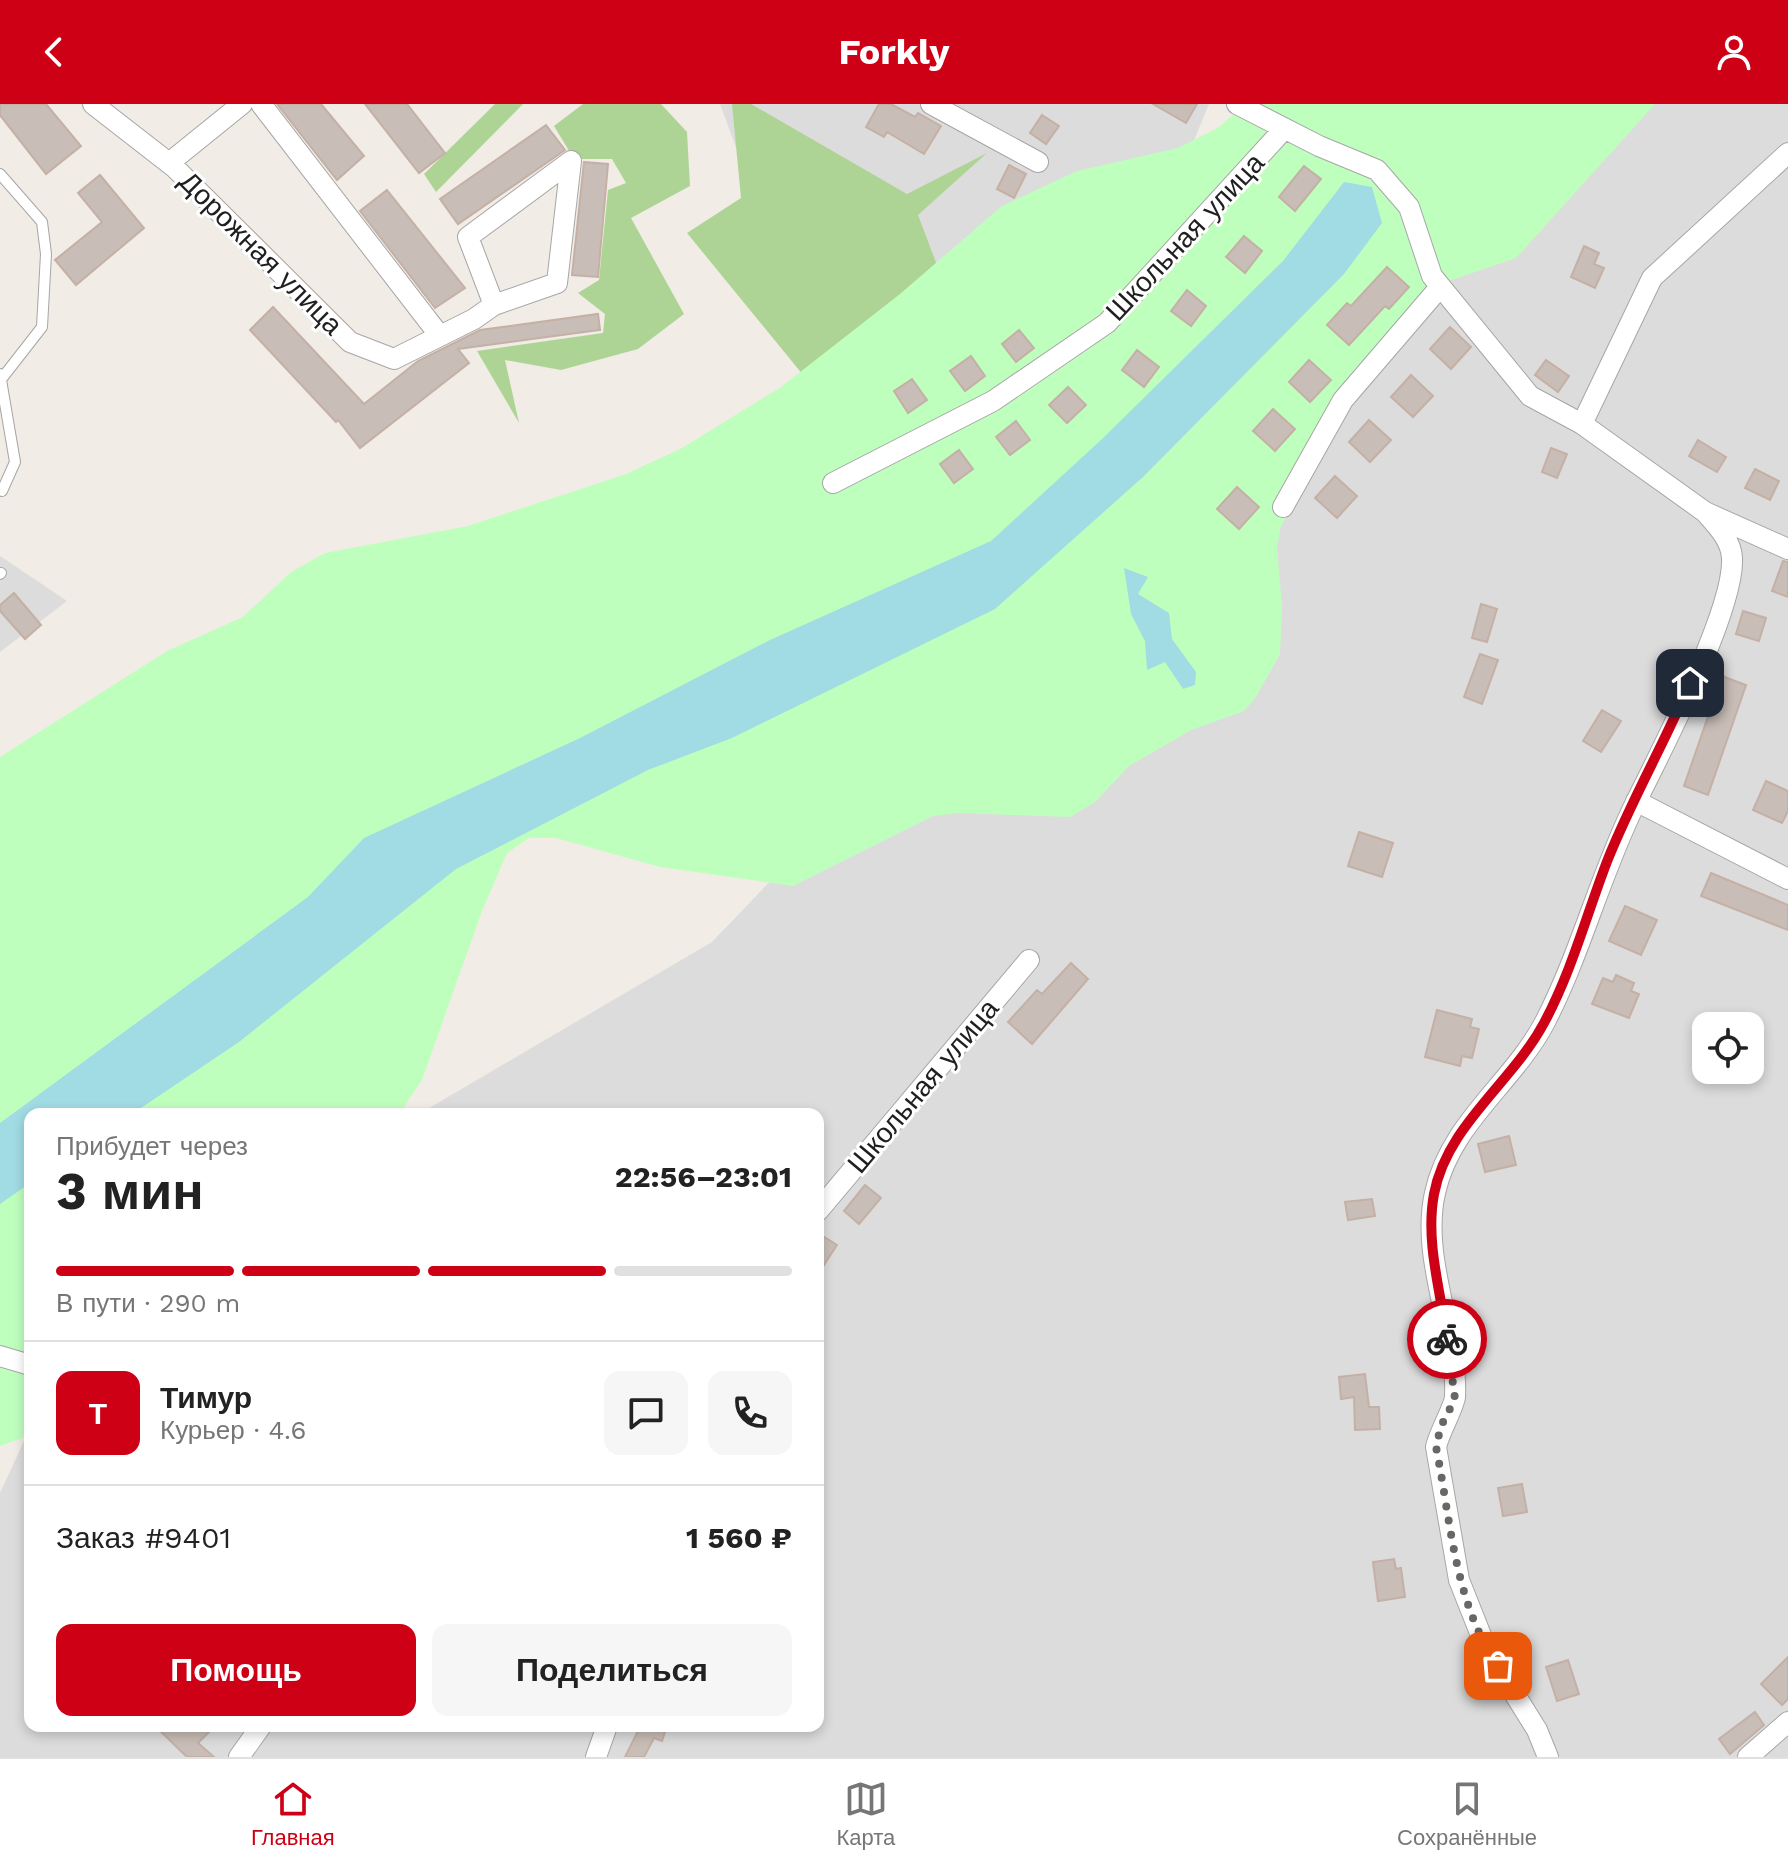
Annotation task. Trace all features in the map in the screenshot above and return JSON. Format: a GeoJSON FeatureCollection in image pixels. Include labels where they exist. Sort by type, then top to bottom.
{"type":"FeatureCollection","features":[{"type":"Feature","properties":{"kind":"street","name":"Дорожная улица"},"geometry":{"type":"LineString","coordinates":[[93,104],[169,163],[350,342],[394,359],[494,305],[557,283],[571,161],[468,237],[494,305]]}},
{"type":"Feature","properties":{"kind":"street"},"geometry":{"type":"LineString","coordinates":[[169,163],[242,104]]}},
{"type":"Feature","properties":{"kind":"street"},"geometry":{"type":"LineString","coordinates":[[261,104],[440,336]]}},
{"type":"Feature","properties":{"kind":"street"},"geometry":{"type":"LineString","coordinates":[[931,104],[1038,162]]}},
{"type":"Feature","properties":{"kind":"street","name":"Школьная улица"},"geometry":{"type":"LineString","coordinates":[[1237,104],[1284,129],[1377,170],[1409,207],[1432,276],[1530,396],[1582,424],[1705,512],[1788,549]]}},
{"type":"Feature","properties":{"kind":"street","name":"Школьная улица"},"geometry":{"type":"LineString","coordinates":[[833,483],[993,401],[1107,323],[1284,129]]}},
{"type":"Feature","properties":{"kind":"street"},"geometry":{"type":"LineString","coordinates":[[1582,424],[1652,278],[1788,153]]}},
{"type":"Feature","properties":{"kind":"street"},"geometry":{"type":"LineString","coordinates":[[1283,507],[1343,400],[1440,287]]}},
{"type":"Feature","properties":{"kind":"street","name":"Школьная улица"},"geometry":{"type":"LineString","coordinates":[[1548,1757],[1537,1730],[1486,1648],[1459,1580],[1436,1447],[1441,1426],[1455,1399],[1434,1254],[1433,1197],[1448,1150],[1523,1058],[1544,1023],[1565,978],[1609,857],[1725,601],[1732,555],[1724,534],[1705,512]]}},
{"type":"Feature","properties":{"kind":"street"},"geometry":{"type":"LineString","coordinates":[[1636,801],[1788,879]]}},
{"type":"Feature","properties":{"kind":"street","name":"Школьная улица"},"geometry":{"type":"LineString","coordinates":[[824,1204],[1029,960]]}},
{"type":"Feature","properties":{"kind":"street"},"geometry":{"type":"LineString","coordinates":[[0,1356],[24,1363]]}},
{"type":"Feature","properties":{"kind":"street"},"geometry":{"type":"LineString","coordinates":[[1748,1757],[1788,1722]]}},
{"type":"Feature","properties":{"kind":"street"},"geometry":{"type":"LineString","coordinates":[[239,1757],[257,1732]]}},
{"type":"Feature","properties":{"kind":"street"},"geometry":{"type":"LineString","coordinates":[[596,1757],[605,1732]]}},
{"type":"Feature","properties":{"kind":"lane"},"geometry":{"type":"LineString","coordinates":[[0,174],[42,222],[46,254],[42,327],[1,376],[15,462],[2,491]]}},
{"type":"Feature","properties":{"kind":"shaded area"},"geometry":{"type":"Polygon","coordinates":[[[720,104],[1209,104],[1192,145],[964,277],[738,153],[720,104]]]}},
{"type":"Feature","properties":{"kind":"shaded area"},"geometry":{"type":"Polygon","coordinates":[[[1586,104],[1788,104],[1788,1757],[0,1757],[0,1493],[24,1441],[24,1732],[824,1732],[824,1108],[429,1108],[712,942],[1181,453],[1586,104]]]}},
{"type":"Feature","properties":{"kind":"shaded area"},"geometry":{"type":"Polygon","coordinates":[[[0,556],[67,601],[0,652],[0,556]]]}},
{"type":"Feature","properties":{"kind":"green space"},"geometry":{"type":"Polygon","coordinates":[[[495,104],[523,104],[436,192],[424,174],[495,104]]]}},
{"type":"Feature","properties":{"kind":"green space"},"geometry":{"type":"Polygon","coordinates":[[[583,104],[661,104],[687,132],[690,186],[631,218],[684,314],[638,349],[561,370],[505,360],[519,423],[477,351],[603,333],[605,314],[578,293],[599,280],[608,190],[626,183],[612,159],[574,159],[554,126],[583,104]]]}},
{"type":"Feature","properties":{"kind":"green space"},"geometry":{"type":"Polygon","coordinates":[[[732,104],[751,104],[907,194],[987,153],[918,215],[945,286],[808,381],[687,233],[741,198],[732,104]]]}},
{"type":"Feature","properties":{"kind":"green space"},"geometry":{"type":"Polygon","coordinates":[[[1245,104],[1655,104],[1516,258],[1431,287],[1327,439],[1281,526],[1277,547],[1282,608],[1280,654],[1256,697],[1244,711],[1191,730],[1129,766],[1095,802],[1070,817],[959,813],[933,816],[793,886],[660,867],[556,838],[529,838],[507,853],[482,911],[422,1080],[403,1108],[24,1108],[24,1436],[0,1446],[0,757],[167,651],[243,617],[291,572],[325,553],[468,526],[626,474],[682,448],[781,387],[900,294],[1002,206],[1077,171],[1178,148],[1219,127],[1245,104]]]}},
{"type":"Feature","properties":{"kind":"water"},"geometry":{"type":"Polygon","coordinates":[[[1344,182],[1372,187],[1382,223],[1344,274],[1143,477],[995,609],[732,738],[648,770],[456,869],[239,1042],[141,1108],[24,1108],[24,1187],[0,1204],[0,1123],[308,897],[364,838],[580,738],[770,640],[991,541],[1101,440],[1283,261],[1344,182]]]}},
{"type":"Feature","properties":{"kind":"water"},"geometry":{"type":"Polygon","coordinates":[[[1124,568],[1148,577],[1138,594],[1169,613],[1172,639],[1196,672],[1195,685],[1183,689],[1165,662],[1147,670],[1145,641],[1131,614],[1124,568]]]}},
{"type":"Feature","properties":{"kind":"building"},"geometry":{"type":"Polygon","coordinates":[[[0,104],[46,104],[81,146],[46,174],[0,115],[0,104]]]}},
{"type":"Feature","properties":{"kind":"building"},"geometry":{"type":"Polygon","coordinates":[[[277,104],[321,104],[364,156],[337,180],[277,104]]]}},
{"type":"Feature","properties":{"kind":"building"},"geometry":{"type":"Polygon","coordinates":[[[365,104],[407,104],[445,153],[419,173],[365,104]]]}},
{"type":"Feature","properties":{"kind":"building"},"geometry":{"type":"Polygon","coordinates":[[[879,104],[891,104],[915,117],[918,113],[941,126],[924,154],[887,132],[884,137],[866,127],[879,104]]]}},
{"type":"Feature","properties":{"kind":"building"},"geometry":{"type":"Polygon","coordinates":[[[1153,104],[1197,104],[1186,123],[1153,104]]]}},
{"type":"Feature","properties":{"kind":"building"},"geometry":{"type":"Polygon","coordinates":[[[1042,115],[1059,126],[1046,144],[1030,133],[1042,115]]]}},
{"type":"Feature","properties":{"kind":"building"},"geometry":{"type":"Polygon","coordinates":[[[546,125],[565,150],[458,224],[440,199],[546,125]]]}},
{"type":"Feature","properties":{"kind":"building"},"geometry":{"type":"Polygon","coordinates":[[[584,162],[608,164],[598,277],[572,275],[584,162]]]}},
{"type":"Feature","properties":{"kind":"building"},"geometry":{"type":"Polygon","coordinates":[[[1009,165],[1026,174],[1014,198],[997,189],[1009,165]]]}},
{"type":"Feature","properties":{"kind":"building"},"geometry":{"type":"Polygon","coordinates":[[[1304,166],[1321,179],[1295,211],[1279,197],[1304,166]]]}},
{"type":"Feature","properties":{"kind":"building"},"geometry":{"type":"Polygon","coordinates":[[[100,175],[144,228],[76,285],[55,260],[102,222],[78,193],[100,175]]]}},
{"type":"Feature","properties":{"kind":"building"},"geometry":{"type":"Polygon","coordinates":[[[387,190],[465,288],[435,308],[360,211],[387,190]]]}},
{"type":"Feature","properties":{"kind":"building"},"geometry":{"type":"Polygon","coordinates":[[[1244,236],[1262,251],[1245,273],[1226,257],[1244,236]]]}},
{"type":"Feature","properties":{"kind":"building"},"geometry":{"type":"Polygon","coordinates":[[[1584,246],[1599,253],[1594,264],[1604,268],[1595,288],[1571,277],[1584,246]]]}},
{"type":"Feature","properties":{"kind":"building"},"geometry":{"type":"Polygon","coordinates":[[[1387,267],[1409,287],[1389,309],[1385,306],[1349,345],[1327,325],[1347,303],[1351,306],[1387,267]]]}},
{"type":"Feature","properties":{"kind":"building"},"geometry":{"type":"Polygon","coordinates":[[[1187,290],[1206,306],[1191,326],[1171,311],[1187,290]]]}},
{"type":"Feature","properties":{"kind":"building"},"geometry":{"type":"Polygon","coordinates":[[[273,307],[364,404],[418,361],[480,330],[598,314],[600,330],[458,349],[469,363],[360,448],[338,420],[336,422],[250,330],[273,307]]]}},
{"type":"Feature","properties":{"kind":"building"},"geometry":{"type":"Polygon","coordinates":[[[1450,327],[1471,347],[1451,369],[1430,349],[1450,327]]]}},
{"type":"Feature","properties":{"kind":"building"},"geometry":{"type":"Polygon","coordinates":[[[1019,330],[1034,348],[1016,362],[1002,344],[1019,330]]]}},
{"type":"Feature","properties":{"kind":"building"},"geometry":{"type":"Polygon","coordinates":[[[1137,350],[1159,367],[1144,387],[1122,370],[1137,350]]]}},
{"type":"Feature","properties":{"kind":"building"},"geometry":{"type":"Polygon","coordinates":[[[971,356],[985,376],[965,391],[950,371],[971,356]]]}},
{"type":"Feature","properties":{"kind":"building"},"geometry":{"type":"Polygon","coordinates":[[[1309,360],[1331,380],[1310,402],[1289,382],[1309,360]]]}},
{"type":"Feature","properties":{"kind":"building"},"geometry":{"type":"Polygon","coordinates":[[[1546,360],[1569,376],[1558,392],[1535,375],[1546,360]]]}},
{"type":"Feature","properties":{"kind":"building"},"geometry":{"type":"Polygon","coordinates":[[[1411,375],[1433,396],[1413,417],[1391,397],[1411,375]]]}},
{"type":"Feature","properties":{"kind":"building"},"geometry":{"type":"Polygon","coordinates":[[[912,379],[927,400],[908,413],[894,391],[912,379]]]}},
{"type":"Feature","properties":{"kind":"building"},"geometry":{"type":"Polygon","coordinates":[[[1068,387],[1086,405],[1067,423],[1049,405],[1068,387]]]}},
{"type":"Feature","properties":{"kind":"building"},"geometry":{"type":"Polygon","coordinates":[[[1273,409],[1295,429],[1275,451],[1253,431],[1273,409]]]}},
{"type":"Feature","properties":{"kind":"building"},"geometry":{"type":"Polygon","coordinates":[[[1369,420],[1391,440],[1370,462],[1349,442],[1369,420]]]}},
{"type":"Feature","properties":{"kind":"building"},"geometry":{"type":"Polygon","coordinates":[[[1016,421],[1030,440],[1010,455],[996,437],[1016,421]]]}},
{"type":"Feature","properties":{"kind":"building"},"geometry":{"type":"Polygon","coordinates":[[[1698,440],[1726,457],[1717,472],[1689,456],[1698,440]]]}},
{"type":"Feature","properties":{"kind":"building"},"geometry":{"type":"Polygon","coordinates":[[[1551,448],[1567,454],[1557,478],[1542,472],[1551,448]]]}},
{"type":"Feature","properties":{"kind":"building"},"geometry":{"type":"Polygon","coordinates":[[[959,450],[973,469],[954,483],[940,464],[959,450]]]}},
{"type":"Feature","properties":{"kind":"building"},"geometry":{"type":"Polygon","coordinates":[[[1755,469],[1779,481],[1770,500],[1745,488],[1755,469]]]}},
{"type":"Feature","properties":{"kind":"building"},"geometry":{"type":"Polygon","coordinates":[[[1335,476],[1357,496],[1337,518],[1315,498],[1335,476]]]}},
{"type":"Feature","properties":{"kind":"building"},"geometry":{"type":"Polygon","coordinates":[[[1237,487],[1259,507],[1239,529],[1217,509],[1237,487]]]}},
{"type":"Feature","properties":{"kind":"building"},"geometry":{"type":"Polygon","coordinates":[[[1783,561],[1788,562],[1788,597],[1772,591],[1783,561]]]}},
{"type":"Feature","properties":{"kind":"building"},"geometry":{"type":"Polygon","coordinates":[[[14,593],[41,625],[25,639],[0,611],[0,605],[14,593]]]}},
{"type":"Feature","properties":{"kind":"building"},"geometry":{"type":"Polygon","coordinates":[[[1481,604],[1497,609],[1487,642],[1472,638],[1481,604]]]}},
{"type":"Feature","properties":{"kind":"building"},"geometry":{"type":"Polygon","coordinates":[[[1743,611],[1766,618],[1759,641],[1736,634],[1743,611]]]}},
{"type":"Feature","properties":{"kind":"building"},"geometry":{"type":"Polygon","coordinates":[[[1480,654],[1498,660],[1482,704],[1464,697],[1480,654]]]}},
{"type":"Feature","properties":{"kind":"building"},"geometry":{"type":"Polygon","coordinates":[[[1722,676],[1746,685],[1708,795],[1684,786],[1722,676]]]}},
{"type":"Feature","properties":{"kind":"building"},"geometry":{"type":"Polygon","coordinates":[[[1602,710],[1621,721],[1601,752],[1583,741],[1602,710]]]}},
{"type":"Feature","properties":{"kind":"building"},"geometry":{"type":"Polygon","coordinates":[[[1766,781],[1788,791],[1788,811],[1782,823],[1753,810],[1766,781]]]}},
{"type":"Feature","properties":{"kind":"building"},"geometry":{"type":"Polygon","coordinates":[[[1359,832],[1393,843],[1382,877],[1348,866],[1359,832]]]}},
{"type":"Feature","properties":{"kind":"building"},"geometry":{"type":"Polygon","coordinates":[[[1711,873],[1788,905],[1788,930],[1701,896],[1711,873]]]}},
{"type":"Feature","properties":{"kind":"building"},"geometry":{"type":"Polygon","coordinates":[[[1625,906],[1657,920],[1641,955],[1609,941],[1625,906]]]}},
{"type":"Feature","properties":{"kind":"building"},"geometry":{"type":"Polygon","coordinates":[[[1071,963],[1088,979],[1032,1044],[1008,1022],[1037,990],[1042,994],[1071,963]]]}},
{"type":"Feature","properties":{"kind":"building"},"geometry":{"type":"Polygon","coordinates":[[[1616,975],[1634,983],[1631,991],[1639,994],[1629,1018],[1592,1004],[1603,978],[1613,982],[1616,975]]]}},
{"type":"Feature","properties":{"kind":"building"},"geometry":{"type":"Polygon","coordinates":[[[1437,1010],[1472,1019],[1470,1027],[1479,1029],[1472,1058],[1462,1056],[1460,1066],[1425,1057],[1437,1010]]]}},
{"type":"Feature","properties":{"kind":"building"},"geometry":{"type":"Polygon","coordinates":[[[1509,1136],[1516,1165],[1485,1172],[1478,1144],[1509,1136]]]}},
{"type":"Feature","properties":{"kind":"building"},"geometry":{"type":"Polygon","coordinates":[[[865,1185],[881,1198],[859,1224],[844,1211],[865,1185]]]}},
{"type":"Feature","properties":{"kind":"building"},"geometry":{"type":"Polygon","coordinates":[[[1372,1199],[1375,1216],[1348,1220],[1345,1202],[1372,1199]]]}},
{"type":"Feature","properties":{"kind":"building"},"geometry":{"type":"Polygon","coordinates":[[[824,1237],[837,1245],[824,1265],[824,1237]]]}},
{"type":"Feature","properties":{"kind":"building"},"geometry":{"type":"Polygon","coordinates":[[[1365,1374],[1369,1407],[1379,1407],[1380,1429],[1355,1430],[1354,1397],[1341,1399],[1339,1377],[1365,1374]]]}},
{"type":"Feature","properties":{"kind":"building"},"geometry":{"type":"Polygon","coordinates":[[[1522,1484],[1527,1512],[1503,1516],[1498,1488],[1522,1484]]]}},
{"type":"Feature","properties":{"kind":"building"},"geometry":{"type":"Polygon","coordinates":[[[1394,1559],[1396,1569],[1401,1568],[1405,1597],[1378,1601],[1373,1562],[1394,1559]]]}},
{"type":"Feature","properties":{"kind":"building"},"geometry":{"type":"Polygon","coordinates":[[[1788,1657],[1788,1699],[1782,1705],[1761,1684],[1788,1657]]]}},
{"type":"Feature","properties":{"kind":"building"},"geometry":{"type":"Polygon","coordinates":[[[1568,1660],[1579,1694],[1557,1701],[1546,1667],[1568,1660]]]}},
{"type":"Feature","properties":{"kind":"building"},"geometry":{"type":"Polygon","coordinates":[[[1755,1712],[1764,1725],[1730,1754],[1719,1739],[1755,1712]]]}},
{"type":"Feature","properties":{"kind":"building"},"geometry":{"type":"Polygon","coordinates":[[[161,1732],[209,1732],[198,1743],[214,1757],[187,1757],[161,1732]]]}},
{"type":"Feature","properties":{"kind":"building"},"geometry":{"type":"Polygon","coordinates":[[[638,1732],[665,1732],[662,1741],[654,1738],[644,1757],[625,1757],[638,1732]]]}},
{"type":"Feature","properties":{"kind":"way so far"},"geometry":{"type":"LineString","coordinates":[[1447,1339],[1455,1399],[1441,1426],[1436,1447],[1459,1580],[1486,1648],[1498,1666]]}},
{"type":"Feature","properties":{"kind":"route"},"geometry":{"type":"LineString","coordinates":[[1447,1339],[1434,1254],[1433,1197],[1448,1150],[1523,1058],[1544,1023],[1565,978],[1609,857],[1690,683]]}}]}
